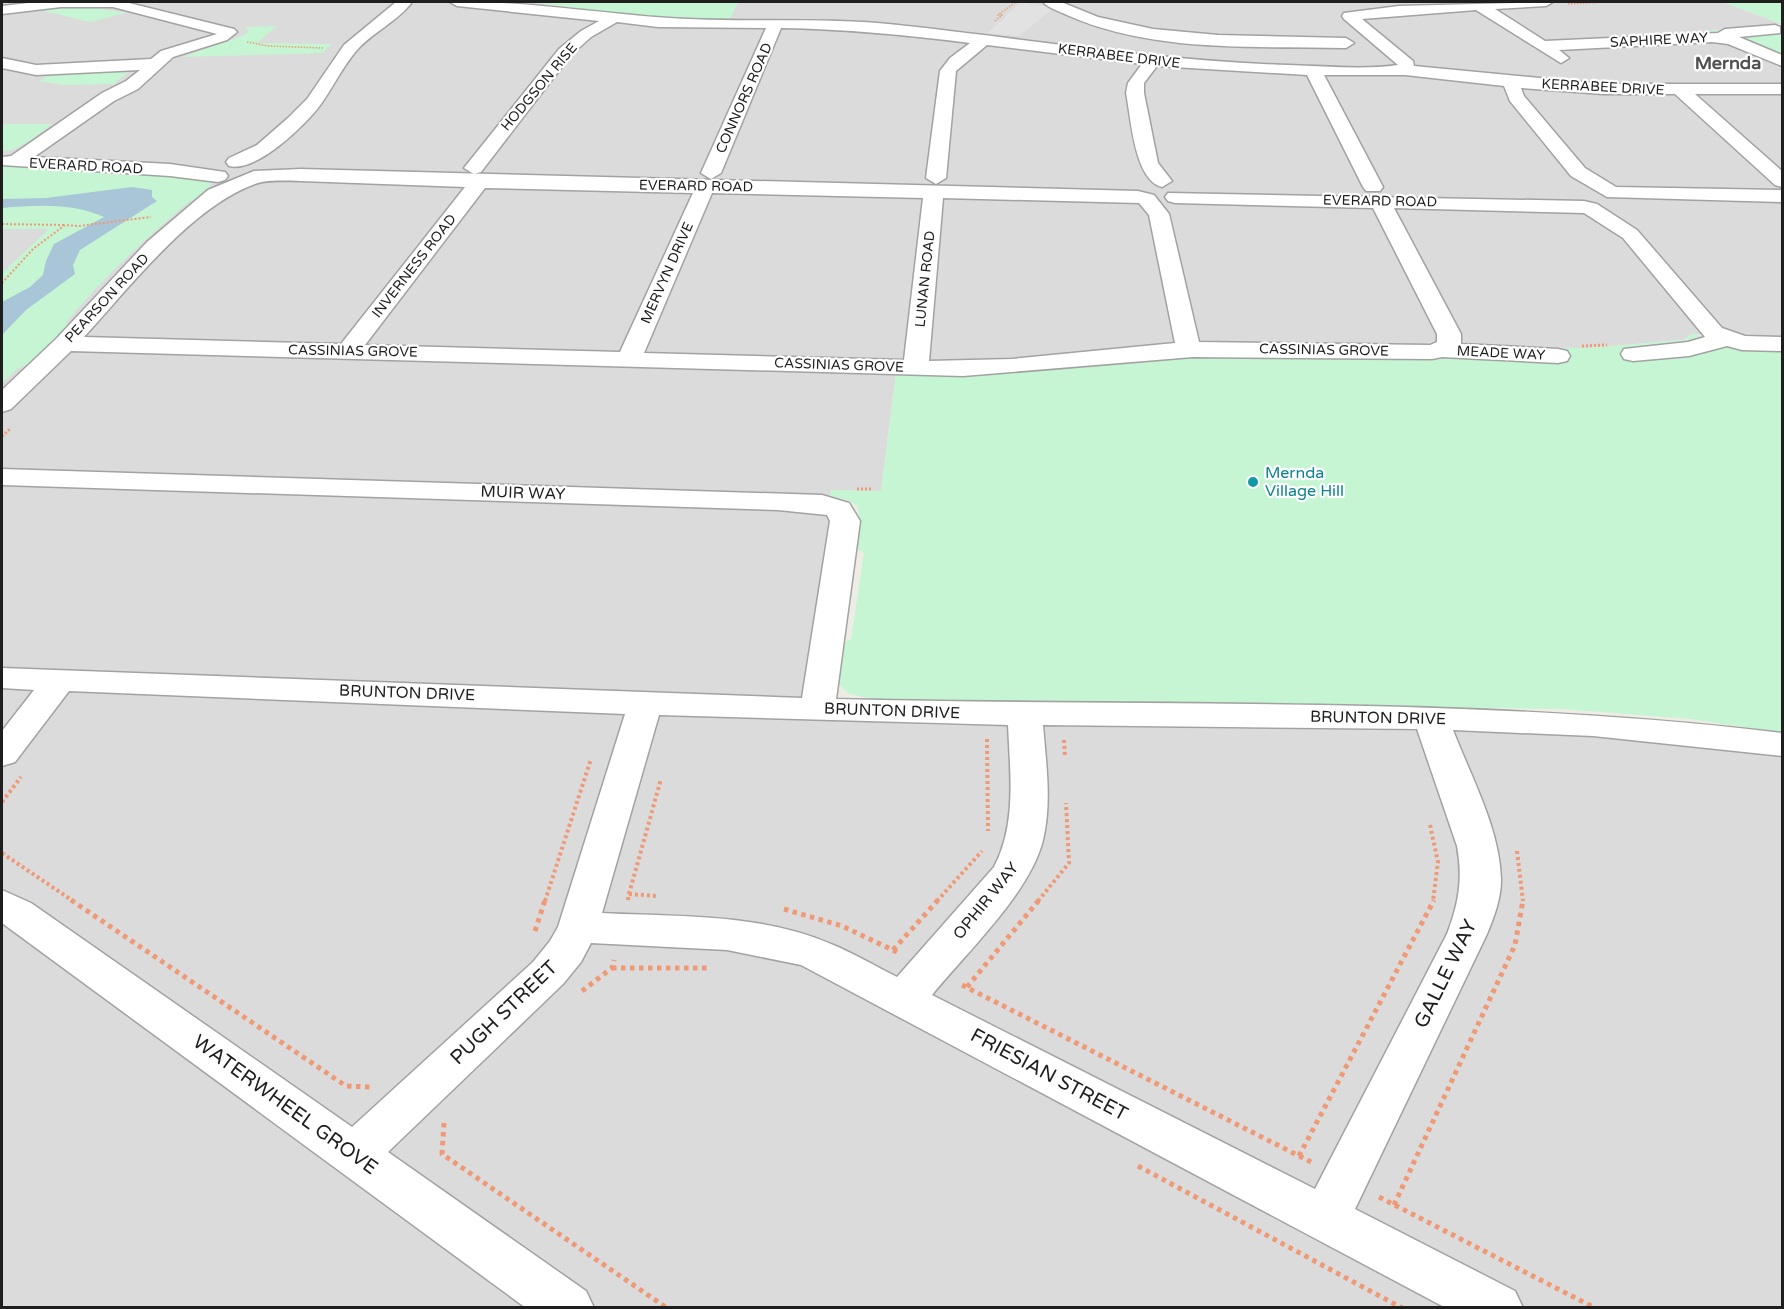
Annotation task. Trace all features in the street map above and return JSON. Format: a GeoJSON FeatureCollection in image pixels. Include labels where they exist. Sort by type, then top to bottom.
{"type":"FeatureCollection","features":[{"type":"Feature","properties":{"kind":"street"},"geometry":{"type":"LineString","coordinates":[[2,10],[98,2],[124,4],[229,32],[222,37],[175,51],[155,64],[132,86],[108,97],[8,161]]}},
{"type":"Feature","properties":{"kind":"street","name":"PEARSON ROAD"},"geometry":{"type":"LineString","coordinates":[[2,404],[65,344],[135,266],[217,182],[261,166],[313,103],[350,48],[377,23],[405,2]]}},
{"type":"Feature","properties":{"kind":"street","name":"KERRABEE DRIVE"},"geometry":{"type":"LineString","coordinates":[[456,2],[685,24],[776,23],[885,28],[1153,61],[1313,71],[1405,70],[1511,82],[1603,89],[1782,89]]}},
{"type":"Feature","properties":{"kind":"street"},"geometry":{"type":"LineString","coordinates":[[1050,2],[1107,24],[1160,33],[1251,40],[1346,43]]}},
{"type":"Feature","properties":{"kind":"street"},"geometry":{"type":"LineString","coordinates":[[1405,70],[1408,66],[1403,61],[1349,16],[1365,13],[1546,2]]}},
{"type":"Feature","properties":{"kind":"street"},"geometry":{"type":"LineString","coordinates":[[1478,5],[1588,75],[1603,89]]}},
{"type":"Feature","properties":{"kind":"street"},"geometry":{"type":"LineString","coordinates":[[168,15],[195,8]]}},
{"type":"Feature","properties":{"kind":"street"},"geometry":{"type":"LineString","coordinates":[[1052,18],[1075,13]]}},
{"type":"Feature","properties":{"kind":"street","name":"HODGSON RISE"},"geometry":{"type":"LineString","coordinates":[[477,175],[565,52],[586,34],[614,18]]}},
{"type":"Feature","properties":{"kind":"street","name":"CONNORS ROAD"},"geometry":{"type":"LineString","coordinates":[[708,180],[776,23]]}},
{"type":"Feature","properties":{"kind":"street","name":"SAPHIRE WAY"},"geometry":{"type":"LineString","coordinates":[[1542,46],[1719,37],[1775,30]]}},
{"type":"Feature","properties":{"kind":"street"},"geometry":{"type":"LineString","coordinates":[[1719,37],[1782,61]]}},
{"type":"Feature","properties":{"kind":"street","name":"LUNAN ROAD"},"geometry":{"type":"LineString","coordinates":[[916,367],[948,71],[956,61],[984,40]]}},
{"type":"Feature","properties":{"kind":"street"},"geometry":{"type":"LineString","coordinates":[[1153,61],[1136,83],[1135,93],[1185,336],[1190,350]]}},
{"type":"Feature","properties":{"kind":"street"},"geometry":{"type":"LineString","coordinates":[[2,63],[36,70],[155,64]]}},
{"type":"Feature","properties":{"kind":"street"},"geometry":{"type":"LineString","coordinates":[[1313,71],[1449,334],[1449,346],[1444,350]]}},
{"type":"Feature","properties":{"kind":"street"},"geometry":{"type":"LineString","coordinates":[[1511,82],[1516,97],[1580,194],[1630,234],[1709,329],[1725,339],[1753,344],[1782,344]]}},
{"type":"Feature","properties":{"kind":"street"},"geometry":{"type":"LineString","coordinates":[[1681,90],[1782,181]]}},
{"type":"Feature","properties":{"kind":"street","name":"EVERARD ROAD"},"geometry":{"type":"LineString","coordinates":[[8,161],[170,170],[235,163],[301,175],[477,175],[1377,195],[1580,194],[1618,200]]}},
{"type":"Feature","properties":{"kind":"street"},"geometry":{"type":"LineString","coordinates":[[217,182],[216,171],[235,163]]}},
{"type":"Feature","properties":{"kind":"street","name":"EVERARD ROAD"},"geometry":{"type":"LineString","coordinates":[[170,170],[217,182]]}},
{"type":"Feature","properties":{"kind":"street","name":"INVERNESS ROAD"},"geometry":{"type":"LineString","coordinates":[[348,351],[477,175]]}},
{"type":"Feature","properties":{"kind":"street","name":"MERVYN DRIVE"},"geometry":{"type":"LineString","coordinates":[[629,359],[708,180]]}},
{"type":"Feature","properties":{"kind":"street"},"geometry":{"type":"LineString","coordinates":[[1580,194],[1656,206],[1782,211]]}},
{"type":"Feature","properties":{"kind":"street"},"geometry":{"type":"LineString","coordinates":[[1618,200],[1782,196]]}},
{"type":"Feature","properties":{"kind":"street"},"geometry":{"type":"LineString","coordinates":[[1618,200],[1630,234]]}},
{"type":"Feature","properties":{"kind":"street"},"geometry":{"type":"LineString","coordinates":[[1633,354],[1689,349],[1725,339]]}},
{"type":"Feature","properties":{"kind":"street","name":"CASSINIAS GROVE"},"geometry":{"type":"LineString","coordinates":[[65,344],[993,369],[1095,356],[1190,350],[1424,352],[1444,350]]}},
{"type":"Feature","properties":{"kind":"street","name":"MEADE WAY"},"geometry":{"type":"LineString","coordinates":[[1444,350],[1567,351]]}},
{"type":"Feature","properties":{"kind":"street","name":"MUIR WAY"},"geometry":{"type":"LineString","coordinates":[[2,477],[766,501],[830,505],[839,509],[845,521],[817,709]]}},
{"type":"Feature","properties":{"kind":"street","name":"BRUNTON DRIVE"},"geometry":{"type":"LineString","coordinates":[[2,678],[817,709],[1025,714],[1431,718],[1645,729],[1782,745]]}},
{"type":"Feature","properties":{"kind":"street"},"geometry":{"type":"LineString","coordinates":[[2,754],[60,680]]}},
{"type":"Feature","properties":{"kind":"street","name":"PUGH STREET"},"geometry":{"type":"LineString","coordinates":[[353,1155],[384,1092],[548,973],[566,951],[578,927],[646,702]]}},
{"type":"Feature","properties":{"kind":"street","name":"OPHIR WAY"},"geometry":{"type":"LineString","coordinates":[[917,983],[1009,876],[1020,858],[1029,819],[1025,714]]}},
{"type":"Feature","properties":{"kind":"street","name":"GALLE WAY"},"geometry":{"type":"LineString","coordinates":[[1326,1218],[1467,934],[1478,907],[1482,879],[1476,848],[1431,718]]}},
{"type":"Feature","properties":{"kind":"street","name":"WATERWHEEL GROVE"},"geometry":{"type":"LineString","coordinates":[[2,905],[17,913],[222,1058],[353,1155],[568,1308]]}},
{"type":"Feature","properties":{"kind":"street","name":"FRIESIAN STREET"},"geometry":{"type":"LineString","coordinates":[[578,927],[751,936],[781,942],[917,983],[1188,1149],[1497,1308]]}},
{"type":"Feature","properties":{"kind":"path"},"geometry":{"type":"LineString","coordinates":[[243,40],[269,46],[350,48]]}},
{"type":"Feature","properties":{"kind":"path"},"geometry":{"type":"LineString","coordinates":[[2,224],[78,226],[147,217]]}},
{"type":"Feature","properties":{"kind":"path"},"geometry":{"type":"LineString","coordinates":[[2,228],[12,224]]}},
{"type":"Feature","properties":{"kind":"path"},"geometry":{"type":"LineString","coordinates":[[2,283],[33,249],[65,225]]}},
{"type":"Feature","properties":{"kind":"path"},"geometry":{"type":"LineString","coordinates":[[1567,351],[1609,345]]}},
{"type":"Feature","properties":{"kind":"path"},"geometry":{"type":"LineString","coordinates":[[893,950],[988,843],[987,738]]}},
{"type":"Feature","properties":{"kind":"path"},"geometry":{"type":"LineString","coordinates":[[533,935],[595,747]]}},
{"type":"Feature","properties":{"kind":"path"},"geometry":{"type":"LineString","coordinates":[[621,930],[663,771]]}},
{"type":"Feature","properties":{"kind":"path"},"geometry":{"type":"LineString","coordinates":[[1299,1156],[1434,899],[1440,877],[1437,850],[1427,818]]}},
{"type":"Feature","properties":{"kind":"path"},"geometry":{"type":"LineString","coordinates":[[2,853],[346,1086],[384,1092],[443,1140]]}},
{"type":"Feature","properties":{"kind":"path"},"geometry":{"type":"LineString","coordinates":[[575,998],[621,930],[663,897]]}},
{"type":"Feature","properties":{"kind":"path"},"geometry":{"type":"LineString","coordinates":[[776,908],[810,914],[842,925],[893,950],[917,983],[1345,1178],[1595,1308]]}},
{"type":"Feature","properties":{"kind":"path"},"geometry":{"type":"LineString","coordinates":[[621,930],[712,968]]}},
{"type":"Feature","properties":{"kind":"path"},"geometry":{"type":"LineString","coordinates":[[450,1117],[442,1126],[442,1154],[667,1308]]}},
{"type":"Feature","properties":{"kind":"path"},"geometry":{"type":"LineString","coordinates":[[1126,1160],[1402,1308]]}},
{"type":"Feature","properties":{"kind":"shaded area"},"geometry":{"type":"Polygon","coordinates":[[[2,2],[1723,2],[1782,24],[1706,32],[1782,64],[1782,338],[1692,334],[1683,340],[1587,348],[1466,347],[1465,342],[1433,341],[1420,346],[1148,346],[896,372],[881,491],[831,490],[826,516],[833,524],[802,719],[938,725],[1585,733],[1716,744],[1782,754],[1782,1307],[2,1308],[2,2]]]}},
{"type":"Feature","properties":{"kind":"shaded area"},"geometry":{"type":"Polygon","coordinates":[[[1021,2],[1053,8],[1019,36],[988,33],[1021,2]]]}},
{"type":"Feature","properties":{"kind":"green space"},"geometry":{"type":"Polygon","coordinates":[[[526,2],[738,2],[730,19],[648,16],[526,2]]]}},
{"type":"Feature","properties":{"kind":"green space"},"geometry":{"type":"Polygon","coordinates":[[[1723,2],[1782,2],[1782,24],[1723,2]]]}},
{"type":"Feature","properties":{"kind":"green space"},"geometry":{"type":"Polygon","coordinates":[[[87,6],[126,13],[90,22],[40,10],[87,6]]]}},
{"type":"Feature","properties":{"kind":"green space"},"geometry":{"type":"Polygon","coordinates":[[[1782,25],[1782,59],[1735,39],[1704,31],[1782,25]]]}},
{"type":"Feature","properties":{"kind":"green space"},"geometry":{"type":"Polygon","coordinates":[[[277,26],[257,43],[331,44],[323,53],[182,57],[242,36],[248,32],[246,27],[277,26]]]}},
{"type":"Feature","properties":{"kind":"green space"},"geometry":{"type":"Polygon","coordinates":[[[131,69],[114,84],[63,85],[39,81],[58,72],[131,69]]]}},
{"type":"Feature","properties":{"kind":"green space"},"geometry":{"type":"Polygon","coordinates":[[[2,124],[52,124],[22,146],[2,151],[2,124]]]}},
{"type":"Feature","properties":{"kind":"green space"},"geometry":{"type":"Polygon","coordinates":[[[2,165],[184,174],[210,179],[211,183],[203,193],[184,206],[108,276],[66,322],[69,326],[30,363],[19,368],[2,383],[2,273],[49,229],[2,229],[2,165]]]}},
{"type":"Feature","properties":{"kind":"green space"},"geometry":{"type":"Polygon","coordinates":[[[1692,334],[1700,335],[1728,348],[1782,350],[1782,733],[1691,719],[1563,709],[878,700],[849,694],[836,681],[840,645],[851,639],[864,553],[854,547],[859,515],[857,506],[848,500],[830,496],[831,490],[881,491],[896,372],[992,374],[1124,359],[1233,355],[1441,359],[1458,356],[1466,347],[1587,348],[1683,340],[1692,334]]]}},
{"type":"Feature","properties":{"kind":"water"},"geometry":{"type":"Polygon","coordinates":[[[132,187],[152,190],[152,197],[157,201],[80,250],[73,265],[75,274],[26,310],[2,335],[2,302],[30,287],[43,275],[46,261],[54,244],[104,217],[67,207],[2,208],[2,199],[46,198],[132,187]]]}},
{"type":"Feature","properties":{"kind":"place","name":"Mernda Village Hill"},"geometry":{"type":"Point","coordinates":[1253,482]}},
{"type":"Feature","properties":{"kind":"district","name":"Mernda"},"geometry":{"type":"Point","coordinates":[1728,63]}}]}
